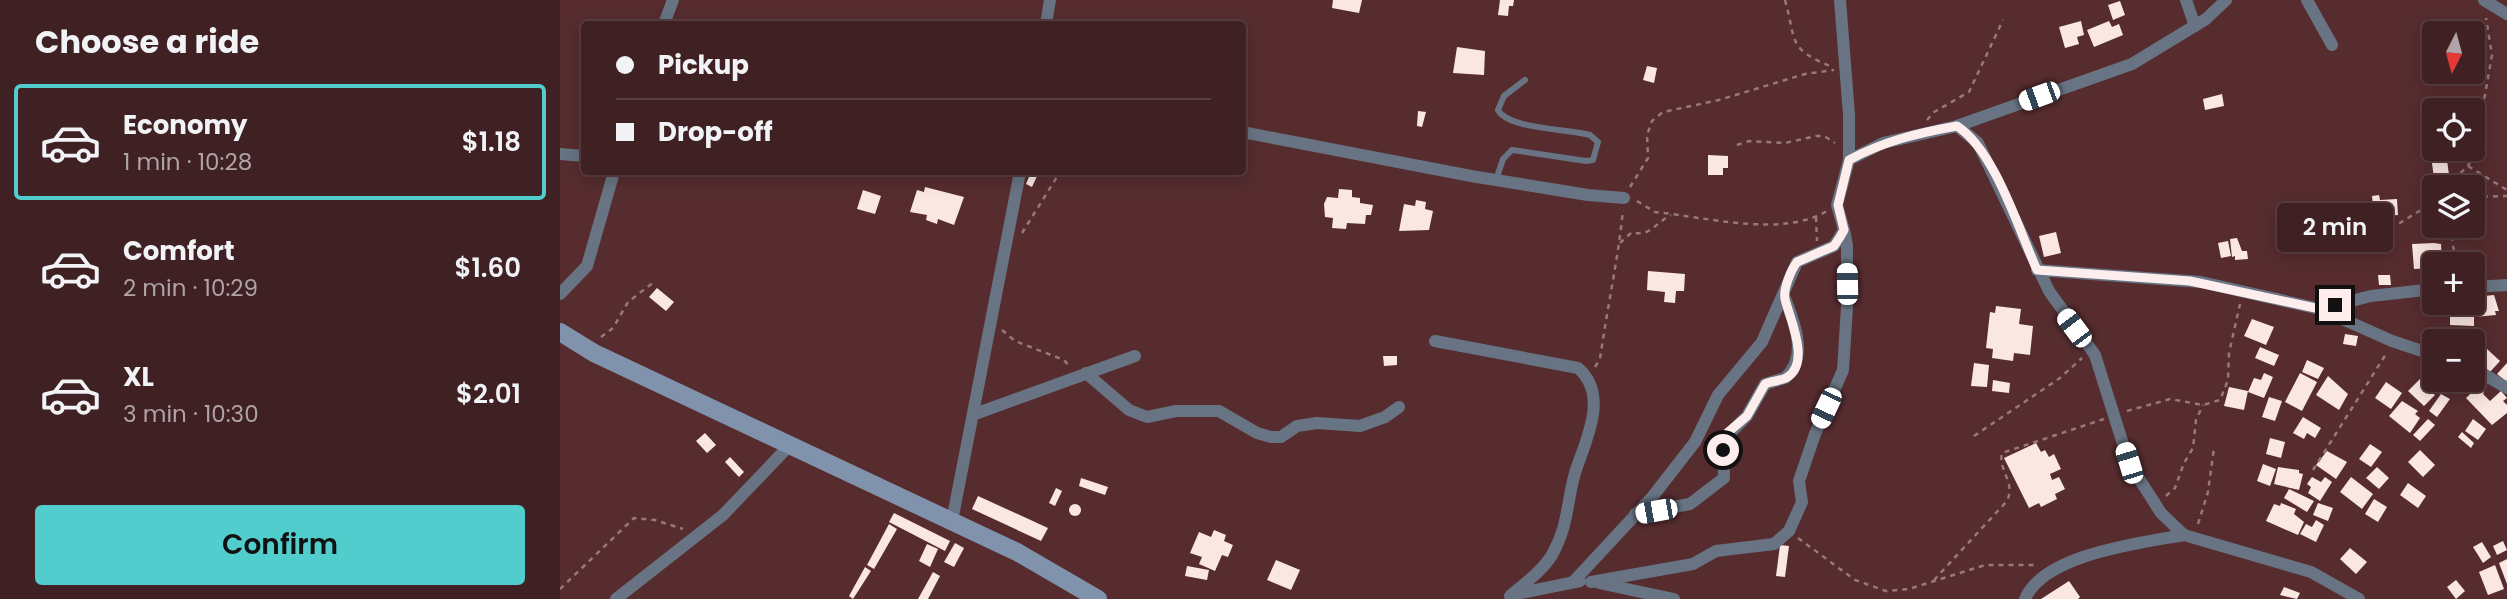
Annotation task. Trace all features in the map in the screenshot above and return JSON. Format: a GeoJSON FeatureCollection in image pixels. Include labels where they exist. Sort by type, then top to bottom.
{"type":"FeatureCollection","features":[{"type":"Feature","properties":{"kind":"street"},"geometry":{"type":"LineString","coordinates":[[665,21],[673,0]]}},
{"type":"Feature","properties":{"kind":"street"},"geometry":{"type":"LineString","coordinates":[[1046,21],[1050,0]]}},
{"type":"Feature","properties":{"kind":"street"},"geometry":{"type":"LineString","coordinates":[[1591,582],[1693,565],[1716,551],[1774,544],[1789,531],[1803,496],[1799,481],[1815,434],[1843,370],[1847,245],[1838,205],[1848,163],[1848,68],[1840,0]]}},
{"type":"Feature","properties":{"kind":"street"},"geometry":{"type":"LineString","coordinates":[[2186,0],[2195,26]]}},
{"type":"Feature","properties":{"kind":"street"},"geometry":{"type":"LineString","coordinates":[[1848,163],[1882,143],[1921,132],[1957,126],[2132,64],[2195,26],[2226,0]]}},
{"type":"Feature","properties":{"kind":"street"},"geometry":{"type":"LineString","coordinates":[[2307,0],[2332,45]]}},
{"type":"Feature","properties":{"kind":"street"},"geometry":{"type":"LineString","coordinates":[[2485,0],[2507,14]]}},
{"type":"Feature","properties":{"kind":"street"},"geometry":{"type":"LineString","coordinates":[[1957,126],[1978,144],[2037,270],[2064,315],[2090,347],[2129,463],[2161,513],[2184,535]]}},
{"type":"Feature","properties":{"kind":"street"},"geometry":{"type":"LineString","coordinates":[[1246,133],[1496,180],[1624,198]]}},
{"type":"Feature","properties":{"kind":"street"},"geometry":{"type":"LineString","coordinates":[[560,155],[581,156]]}},
{"type":"Feature","properties":{"kind":"street"},"geometry":{"type":"LineString","coordinates":[[560,294],[587,266],[613,175]]}},
{"type":"Feature","properties":{"kind":"street"},"geometry":{"type":"LineString","coordinates":[[952,521],[975,414],[1019,175]]}},
{"type":"Feature","properties":{"kind":"street"},"geometry":{"type":"LineString","coordinates":[[1574,581],[1635,514],[1704,430],[1718,395],[1762,342],[1797,262],[1834,246],[1844,230]]}},
{"type":"Feature","properties":{"kind":"street"},"geometry":{"type":"LineString","coordinates":[[2037,270],[2190,281],[2320,309],[2392,341],[2422,351]]}},
{"type":"Feature","properties":{"kind":"street"},"geometry":{"type":"LineString","coordinates":[[2485,286],[2507,285]]}},
{"type":"Feature","properties":{"kind":"street"},"geometry":{"type":"LineString","coordinates":[[2320,309],[2371,296],[2422,290]]}},
{"type":"Feature","properties":{"kind":"street"},"geometry":{"type":"LineString","coordinates":[[1635,514],[1690,504],[1724,478],[1723,450],[1726,434],[1747,416],[1765,384],[1785,378],[1795,362],[1797,334],[1784,296]]}},
{"type":"Feature","properties":{"kind":"street"},"geometry":{"type":"LineString","coordinates":[[560,332],[594,353],[788,447],[1017,552],[1098,599]]}},
{"type":"Feature","properties":{"kind":"street"},"geometry":{"type":"LineString","coordinates":[[1435,341],[1553,361],[1578,368],[1585,375],[1593,394],[1590,432],[1576,470],[1565,529],[1550,558],[1508,598]]}},
{"type":"Feature","properties":{"kind":"street"},"geometry":{"type":"LineString","coordinates":[[975,414],[1135,356]]}},
{"type":"Feature","properties":{"kind":"street"},"geometry":{"type":"LineString","coordinates":[[1082,374],[1129,410],[1146,417],[1176,411],[1219,411],[1257,433],[1271,437],[1281,437],[1297,426],[1317,423],[1360,426],[1385,417],[1399,407]]}},
{"type":"Feature","properties":{"kind":"street"},"geometry":{"type":"LineString","coordinates":[[2485,375],[2507,388]]}},
{"type":"Feature","properties":{"kind":"street"},"geometry":{"type":"LineString","coordinates":[[616,599],[728,510],[788,447]]}},
{"type":"Feature","properties":{"kind":"street"},"geometry":{"type":"LineString","coordinates":[[2025,599],[2036,583],[2065,565],[2101,552],[2184,535],[2311,572],[2359,599]]}},
{"type":"Feature","properties":{"kind":"street"},"geometry":{"type":"LineString","coordinates":[[1508,598],[1524,591],[1574,581],[1674,599]]}},
{"type":"Feature","properties":{"kind":"street"},"geometry":{"type":"LineString","coordinates":[[1524,591],[1535,599]]}},
{"type":"Feature","properties":{"kind":"lane"},"geometry":{"type":"LineString","coordinates":[[1496,180],[1503,159],[1512,150],[1586,161],[1593,160],[1598,149],[1596,138],[1590,135],[1513,122],[1501,116],[1498,110],[1504,96],[1525,80]]}},
{"type":"Feature","properties":{"kind":"path"},"geometry":{"type":"LineString","coordinates":[[1585,375],[1600,359],[1613,270],[1620,243],[1624,198],[1646,164],[1652,121],[1663,112],[1719,100],[1805,74],[1838,70],[1809,58],[1796,47],[1785,0]]}},
{"type":"Feature","properties":{"kind":"path"},"geometry":{"type":"LineString","coordinates":[[2459,175],[2468,166],[2475,152],[2482,101],[2491,66],[2492,46],[2485,0]]}},
{"type":"Feature","properties":{"kind":"path"},"geometry":{"type":"LineString","coordinates":[[1921,132],[1934,112],[1969,92],[2003,20]]}},
{"type":"Feature","properties":{"kind":"path"},"geometry":{"type":"LineString","coordinates":[[1737,145],[1749,141],[1785,143],[1824,136],[1834,141],[1848,163]]}},
{"type":"Feature","properties":{"kind":"path"},"geometry":{"type":"LineString","coordinates":[[2468,166],[2507,190]]}},
{"type":"Feature","properties":{"kind":"path"},"geometry":{"type":"LineString","coordinates":[[1004,249],[1022,234],[1058,175]]}},
{"type":"Feature","properties":{"kind":"path"},"geometry":{"type":"LineString","coordinates":[[2485,197],[2507,196]]}},
{"type":"Feature","properties":{"kind":"path"},"geometry":{"type":"LineString","coordinates":[[1624,198],[1635,200],[1651,211],[1783,225],[1816,218],[1838,205]]}},
{"type":"Feature","properties":{"kind":"path"},"geometry":{"type":"LineString","coordinates":[[2382,234],[2422,209]]}},
{"type":"Feature","properties":{"kind":"path"},"geometry":{"type":"LineString","coordinates":[[1620,243],[1632,232],[1643,234],[1651,231],[1674,213]]}},
{"type":"Feature","properties":{"kind":"path"},"geometry":{"type":"LineString","coordinates":[[594,353],[601,337],[613,328],[628,302],[654,282]]}},
{"type":"Feature","properties":{"kind":"path"},"geometry":{"type":"LineString","coordinates":[[1934,580],[2007,500],[2010,484],[2000,461],[2002,453],[2115,415],[2170,400],[2203,405],[2220,400],[2225,392],[2229,353],[2243,293]]}},
{"type":"Feature","properties":{"kind":"path"},"geometry":{"type":"LineString","coordinates":[[991,317],[1006,336],[1065,360],[1082,374]]}},
{"type":"Feature","properties":{"kind":"path"},"geometry":{"type":"LineString","coordinates":[[2313,470],[2392,341]]}},
{"type":"Feature","properties":{"kind":"path"},"geometry":{"type":"LineString","coordinates":[[1974,436],[2069,372],[2090,347]]}},
{"type":"Feature","properties":{"kind":"path"},"geometry":{"type":"LineString","coordinates":[[2161,513],[2164,500],[2175,488],[2195,444],[2196,420],[2203,405]]}},
{"type":"Feature","properties":{"kind":"path"},"geometry":{"type":"LineString","coordinates":[[2197,538],[2214,448]]}},
{"type":"Feature","properties":{"kind":"path"},"geometry":{"type":"LineString","coordinates":[[560,589],[634,518],[656,520],[697,533]]}},
{"type":"Feature","properties":{"kind":"path"},"geometry":{"type":"LineString","coordinates":[[1789,531],[1829,562],[1870,587],[1896,592],[1985,565],[2065,565]]}},
{"type":"Feature","properties":{"kind":"building"},"geometry":{"type":"Polygon","coordinates":[[[1333,0],[1362,0],[1359,13],[1332,8],[1333,0]]]}},
{"type":"Feature","properties":{"kind":"building"},"geometry":{"type":"Polygon","coordinates":[[[1500,0],[1514,0],[1513,6],[1509,6],[1508,16],[1498,15],[1500,0]]]}},
{"type":"Feature","properties":{"kind":"building"},"geometry":{"type":"Polygon","coordinates":[[[2120,1],[2125,15],[2113,20],[2108,5],[2120,1]]]}},
{"type":"Feature","properties":{"kind":"building"},"geometry":{"type":"Polygon","coordinates":[[[2081,21],[2084,35],[2077,37],[2079,44],[2065,48],[2059,27],[2081,21]]]}},
{"type":"Feature","properties":{"kind":"building"},"geometry":{"type":"Polygon","coordinates":[[[2109,21],[2112,27],[2119,24],[2123,35],[2094,47],[2087,30],[2109,21]]]}},
{"type":"Feature","properties":{"kind":"building"},"geometry":{"type":"Polygon","coordinates":[[[1457,47],[1485,51],[1484,75],[1453,73],[1457,47]]]}},
{"type":"Feature","properties":{"kind":"building"},"geometry":{"type":"Polygon","coordinates":[[[1647,66],[1657,68],[1654,83],[1643,80],[1647,66]]]}},
{"type":"Feature","properties":{"kind":"building"},"geometry":{"type":"Polygon","coordinates":[[[2222,94],[2224,106],[2205,110],[2203,99],[2222,94]]]}},
{"type":"Feature","properties":{"kind":"building"},"geometry":{"type":"Polygon","coordinates":[[[1418,111],[1426,112],[1422,127],[1417,126],[1418,111]]]}},
{"type":"Feature","properties":{"kind":"building"},"geometry":{"type":"Polygon","coordinates":[[[1708,155],[1728,156],[1728,168],[1723,168],[1723,175],[1708,175],[1708,155]]]}},
{"type":"Feature","properties":{"kind":"building"},"geometry":{"type":"Polygon","coordinates":[[[2447,161],[2449,175],[2434,175],[2432,163],[2447,161]]]}},
{"type":"Feature","properties":{"kind":"building"},"geometry":{"type":"Polygon","coordinates":[[[1030,175],[1038,175],[1032,187],[1026,184],[1030,175]]]}},
{"type":"Feature","properties":{"kind":"building"},"geometry":{"type":"Polygon","coordinates":[[[925,187],[964,197],[954,225],[938,219],[937,224],[926,220],[927,215],[910,212],[917,190],[924,192],[925,187]]]}},
{"type":"Feature","properties":{"kind":"building"},"geometry":{"type":"Polygon","coordinates":[[[1339,189],[1352,190],[1352,197],[1360,198],[1360,203],[1373,205],[1371,215],[1366,215],[1365,224],[1347,223],[1346,229],[1332,228],[1333,218],[1325,217],[1324,204],[1327,197],[1338,198],[1339,189]]]}},
{"type":"Feature","properties":{"kind":"building"},"geometry":{"type":"Polygon","coordinates":[[[863,190],[881,196],[875,214],[857,209],[863,190]]]}},
{"type":"Feature","properties":{"kind":"building"},"geometry":{"type":"Polygon","coordinates":[[[2379,195],[2380,200],[2397,199],[2398,215],[2374,217],[2372,196],[2379,195]]]}},
{"type":"Feature","properties":{"kind":"building"},"geometry":{"type":"Polygon","coordinates":[[[1416,200],[1426,202],[1425,209],[1433,211],[1429,230],[1399,231],[1404,204],[1415,206],[1416,200]]]}},
{"type":"Feature","properties":{"kind":"building"},"geometry":{"type":"Polygon","coordinates":[[[2358,219],[2359,240],[2336,241],[2335,220],[2358,219]]]}},
{"type":"Feature","properties":{"kind":"building"},"geometry":{"type":"Polygon","coordinates":[[[2056,232],[2061,253],[2044,257],[2039,236],[2056,232]]]}},
{"type":"Feature","properties":{"kind":"building"},"geometry":{"type":"Polygon","coordinates":[[[2237,238],[2242,251],[2247,251],[2248,259],[2235,260],[2235,256],[2232,257],[2230,239],[2237,238]]]}},
{"type":"Feature","properties":{"kind":"building"},"geometry":{"type":"Polygon","coordinates":[[[2228,241],[2231,256],[2221,258],[2218,243],[2228,241]]]}},
{"type":"Feature","properties":{"kind":"building"},"geometry":{"type":"Polygon","coordinates":[[[2412,244],[2441,244],[2441,252],[2422,252],[2422,269],[2414,269],[2412,244]]]}},
{"type":"Feature","properties":{"kind":"building"},"geometry":{"type":"Polygon","coordinates":[[[1648,271],[1685,274],[1684,291],[1676,291],[1675,303],[1664,302],[1665,292],[1647,290],[1648,271]]]}},
{"type":"Feature","properties":{"kind":"building"},"geometry":{"type":"Polygon","coordinates":[[[2378,275],[2390,275],[2391,285],[2379,285],[2378,275]]]}},
{"type":"Feature","properties":{"kind":"building"},"geometry":{"type":"Polygon","coordinates":[[[657,288],[674,302],[666,311],[649,297],[657,288]]]}},
{"type":"Feature","properties":{"kind":"building"},"geometry":{"type":"Polygon","coordinates":[[[2494,295],[2499,311],[2495,311],[2496,315],[2474,317],[2474,326],[2450,325],[2450,315],[2485,315],[2485,296],[2494,295]]]}},
{"type":"Feature","properties":{"kind":"building"},"geometry":{"type":"Polygon","coordinates":[[[1996,306],[2021,309],[2019,324],[2033,326],[2030,355],[2014,353],[2013,361],[1992,358],[1993,349],[1986,348],[1990,312],[1995,313],[1996,306]]]}},
{"type":"Feature","properties":{"kind":"building"},"geometry":{"type":"Polygon","coordinates":[[[2252,319],[2274,327],[2266,345],[2244,336],[2252,319]]]}},
{"type":"Feature","properties":{"kind":"building"},"geometry":{"type":"Polygon","coordinates":[[[2345,334],[2358,336],[2356,346],[2343,344],[2345,334]]]}},
{"type":"Feature","properties":{"kind":"building"},"geometry":{"type":"Polygon","coordinates":[[[2260,347],[2279,355],[2274,366],[2255,358],[2260,347]]]}},
{"type":"Feature","properties":{"kind":"building"},"geometry":{"type":"Polygon","coordinates":[[[2487,349],[2500,361],[2490,372],[2485,367],[2487,349]]]}},
{"type":"Feature","properties":{"kind":"building"},"geometry":{"type":"Polygon","coordinates":[[[1383,356],[1397,356],[1397,365],[1384,366],[1383,356]]]}},
{"type":"Feature","properties":{"kind":"building"},"geometry":{"type":"Polygon","coordinates":[[[2307,360],[2324,368],[2318,379],[2302,372],[2307,360]]]}},
{"type":"Feature","properties":{"kind":"building"},"geometry":{"type":"Polygon","coordinates":[[[1974,363],[1989,365],[1987,387],[1971,386],[1974,363]]]}},
{"type":"Feature","properties":{"kind":"building"},"geometry":{"type":"Polygon","coordinates":[[[2507,363],[2507,382],[2497,374],[2507,363]]]}},
{"type":"Feature","properties":{"kind":"building"},"geometry":{"type":"Polygon","coordinates":[[[2264,373],[2273,377],[2264,398],[2248,392],[2254,378],[2261,380],[2264,373]]]}},
{"type":"Feature","properties":{"kind":"building"},"geometry":{"type":"Polygon","coordinates":[[[2300,373],[2317,382],[2302,411],[2285,402],[2300,373]]]}},
{"type":"Feature","properties":{"kind":"building"},"geometry":{"type":"Polygon","coordinates":[[[2328,376],[2348,394],[2339,410],[2316,395],[2328,376]]]}},
{"type":"Feature","properties":{"kind":"building"},"geometry":{"type":"Polygon","coordinates":[[[2422,377],[2422,392],[2435,395],[2424,406],[2408,391],[2422,377]]]}},
{"type":"Feature","properties":{"kind":"building"},"geometry":{"type":"Polygon","coordinates":[[[1993,380],[2010,383],[2009,393],[1992,391],[1993,380]]]}},
{"type":"Feature","properties":{"kind":"building"},"geometry":{"type":"Polygon","coordinates":[[[2386,382],[2402,393],[2391,409],[2375,398],[2386,382]]]}},
{"type":"Feature","properties":{"kind":"building"},"geometry":{"type":"Polygon","coordinates":[[[2229,387],[2248,391],[2244,410],[2224,406],[2229,387]]]}},
{"type":"Feature","properties":{"kind":"building"},"geometry":{"type":"Polygon","coordinates":[[[2501,391],[2507,398],[2503,401],[2507,405],[2507,413],[2492,425],[2466,398],[2472,392],[2484,392],[2490,401],[2501,391]]]}},
{"type":"Feature","properties":{"kind":"building"},"geometry":{"type":"Polygon","coordinates":[[[2441,394],[2450,399],[2437,417],[2429,411],[2441,394]]]}},
{"type":"Feature","properties":{"kind":"building"},"geometry":{"type":"Polygon","coordinates":[[[2269,397],[2282,401],[2275,421],[2262,417],[2269,397]]]}},
{"type":"Feature","properties":{"kind":"building"},"geometry":{"type":"Polygon","coordinates":[[[2402,401],[2418,411],[2415,414],[2420,418],[2410,433],[2389,416],[2402,401]]]}},
{"type":"Feature","properties":{"kind":"building"},"geometry":{"type":"Polygon","coordinates":[[[2303,417],[2321,428],[2315,438],[2307,433],[2304,439],[2293,433],[2303,417]]]}},
{"type":"Feature","properties":{"kind":"building"},"geometry":{"type":"Polygon","coordinates":[[[2428,419],[2435,425],[2420,441],[2413,435],[2428,419]]]}},
{"type":"Feature","properties":{"kind":"building"},"geometry":{"type":"Polygon","coordinates":[[[2473,419],[2486,429],[2478,440],[2465,431],[2473,419]]]}},
{"type":"Feature","properties":{"kind":"building"},"geometry":{"type":"Polygon","coordinates":[[[2462,432],[2474,443],[2471,448],[2458,437],[2462,432]]]}},
{"type":"Feature","properties":{"kind":"building"},"geometry":{"type":"Polygon","coordinates":[[[705,433],[716,445],[707,453],[696,441],[705,433]]]}},
{"type":"Feature","properties":{"kind":"building"},"geometry":{"type":"Polygon","coordinates":[[[2270,438],[2285,442],[2281,458],[2266,454],[2270,438]]]}},
{"type":"Feature","properties":{"kind":"building"},"geometry":{"type":"Polygon","coordinates":[[[2036,443],[2041,452],[2045,450],[2049,457],[2054,454],[2061,469],[2050,474],[2052,480],[2059,477],[2065,489],[2055,494],[2057,499],[2041,507],[2039,503],[2029,508],[2004,458],[2036,443]]]}},
{"type":"Feature","properties":{"kind":"building"},"geometry":{"type":"Polygon","coordinates":[[[2370,444],[2382,452],[2371,467],[2359,459],[2370,444]]]}},
{"type":"Feature","properties":{"kind":"building"},"geometry":{"type":"Polygon","coordinates":[[[2420,450],[2435,465],[2423,477],[2408,462],[2420,450]]]}},
{"type":"Feature","properties":{"kind":"building"},"geometry":{"type":"Polygon","coordinates":[[[2327,451],[2347,462],[2336,479],[2316,465],[2327,451]]]}},
{"type":"Feature","properties":{"kind":"building"},"geometry":{"type":"Polygon","coordinates":[[[730,457],[744,472],[739,477],[725,462],[730,457]]]}},
{"type":"Feature","properties":{"kind":"building"},"geometry":{"type":"Polygon","coordinates":[[[2263,464],[2276,469],[2270,486],[2257,481],[2263,464]]]}},
{"type":"Feature","properties":{"kind":"building"},"geometry":{"type":"Polygon","coordinates":[[[2278,467],[2299,470],[2299,473],[2303,474],[2299,490],[2274,484],[2278,467]]]}},
{"type":"Feature","properties":{"kind":"building"},"geometry":{"type":"Polygon","coordinates":[[[2377,467],[2389,478],[2379,489],[2366,478],[2377,467]]]}},
{"type":"Feature","properties":{"kind":"building"},"geometry":{"type":"Polygon","coordinates":[[[2312,477],[2321,482],[2325,477],[2332,482],[2320,501],[2308,493],[2311,487],[2307,484],[2312,477]]]}},
{"type":"Feature","properties":{"kind":"building"},"geometry":{"type":"Polygon","coordinates":[[[2351,477],[2373,494],[2362,509],[2340,492],[2351,477]]]}},
{"type":"Feature","properties":{"kind":"building"},"geometry":{"type":"Polygon","coordinates":[[[1081,478],[1108,487],[1105,495],[1079,486],[1081,478]]]}},
{"type":"Feature","properties":{"kind":"building"},"geometry":{"type":"Polygon","coordinates":[[[2408,483],[2426,496],[2418,508],[2400,495],[2408,483]]]}},
{"type":"Feature","properties":{"kind":"building"},"geometry":{"type":"Polygon","coordinates":[[[1056,488],[1062,491],[1055,506],[1049,503],[1056,488]]]}},
{"type":"Feature","properties":{"kind":"building"},"geometry":{"type":"Polygon","coordinates":[[[2289,489],[2314,501],[2307,512],[2284,498],[2289,489]]]}},
{"type":"Feature","properties":{"kind":"building"},"geometry":{"type":"Polygon","coordinates":[[[978,496],[1048,528],[1041,541],[972,509],[978,496]]]}},
{"type":"Feature","properties":{"kind":"building"},"geometry":{"type":"Polygon","coordinates":[[[2374,499],[2387,507],[2378,522],[2365,514],[2374,499]]]}},
{"type":"Feature","properties":{"kind":"building"},"geometry":{"type":"Polygon","coordinates":[[[2281,503],[2296,509],[2294,514],[2304,522],[2298,535],[2266,521],[2274,504],[2280,506],[2281,503]]]}},
{"type":"Feature","properties":{"kind":"building"},"geometry":{"type":"Polygon","coordinates":[[[2318,503],[2333,508],[2328,521],[2313,515],[2318,503]]]}},
{"type":"Feature","properties":{"kind":"building"},"geometry":{"type":"Polygon","coordinates":[[[1075,504],[1081,510],[1075,516],[1069,510],[1075,504]]]}},
{"type":"Feature","properties":{"kind":"building"},"geometry":{"type":"Polygon","coordinates":[[[894,513],[950,541],[945,551],[889,522],[894,513]]]}},
{"type":"Feature","properties":{"kind":"building"},"geometry":{"type":"Polygon","coordinates":[[[2316,520],[2324,525],[2316,542],[2300,534],[2306,524],[2312,527],[2316,520]]]}},
{"type":"Feature","properties":{"kind":"building"},"geometry":{"type":"Polygon","coordinates":[[[889,524],[897,529],[874,569],[867,565],[889,524]]]}},
{"type":"Feature","properties":{"kind":"building"},"geometry":{"type":"Polygon","coordinates":[[[1214,530],[1226,535],[1224,541],[1233,545],[1228,557],[1222,555],[1215,571],[1199,564],[1202,557],[1190,553],[1199,532],[1211,537],[1214,530]]]}},
{"type":"Feature","properties":{"kind":"building"},"geometry":{"type":"Polygon","coordinates":[[[2503,541],[2507,550],[2497,555],[2493,546],[2503,541]]]}},
{"type":"Feature","properties":{"kind":"building"},"geometry":{"type":"Polygon","coordinates":[[[2482,542],[2491,557],[2483,563],[2473,547],[2482,542]]]}},
{"type":"Feature","properties":{"kind":"building"},"geometry":{"type":"Polygon","coordinates":[[[955,543],[964,548],[954,567],[944,562],[955,543]]]}},
{"type":"Feature","properties":{"kind":"building"},"geometry":{"type":"Polygon","coordinates":[[[927,544],[938,549],[930,567],[919,561],[927,544]]]}},
{"type":"Feature","properties":{"kind":"building"},"geometry":{"type":"Polygon","coordinates":[[[1780,545],[1789,546],[1785,577],[1776,576],[1780,545]]]}},
{"type":"Feature","properties":{"kind":"building"},"geometry":{"type":"Polygon","coordinates":[[[2350,548],[2367,562],[2356,574],[2340,559],[2350,548]]]}},
{"type":"Feature","properties":{"kind":"building"},"geometry":{"type":"Polygon","coordinates":[[[2507,559],[2507,584],[2499,563],[2507,559]]]}},
{"type":"Feature","properties":{"kind":"building"},"geometry":{"type":"Polygon","coordinates":[[[1276,560],[1300,570],[1291,590],[1267,580],[1276,560]]]}},
{"type":"Feature","properties":{"kind":"building"},"geometry":{"type":"Polygon","coordinates":[[[2495,565],[2504,589],[2488,595],[2479,572],[2495,565]]]}},
{"type":"Feature","properties":{"kind":"building"},"geometry":{"type":"Polygon","coordinates":[[[1187,566],[1209,570],[1207,580],[1185,576],[1187,566]]]}},
{"type":"Feature","properties":{"kind":"building"},"geometry":{"type":"Polygon","coordinates":[[[865,567],[871,571],[853,599],[849,596],[865,567]]]}},
{"type":"Feature","properties":{"kind":"building"},"geometry":{"type":"Polygon","coordinates":[[[933,572],[940,576],[928,599],[918,599],[933,572]]]}},
{"type":"Feature","properties":{"kind":"building"},"geometry":{"type":"Polygon","coordinates":[[[2456,580],[2465,591],[2456,599],[2447,587],[2456,580]]]}},
{"type":"Feature","properties":{"kind":"building"},"geometry":{"type":"Polygon","coordinates":[[[2069,581],[2080,597],[2078,599],[2041,599],[2069,581]]]}},
{"type":"Feature","properties":{"kind":"building"},"geometry":{"type":"Polygon","coordinates":[[[2284,587],[2300,593],[2297,599],[2280,595],[2284,587]]]}},
{"type":"Feature","properties":{"kind":"route"},"geometry":{"type":"LineString","coordinates":[[1723,450],[1726,434],[1747,416],[1765,384],[1785,378],[1791,373],[1798,348],[1797,334],[1784,296],[1792,269],[1797,262],[1834,246],[1844,230],[1838,205],[1849,160],[1882,143],[1921,132],[1957,126],[1971,135],[1998,183],[2037,270],[2201,282],[2265,299],[2320,309],[2335,305]]}}]}
